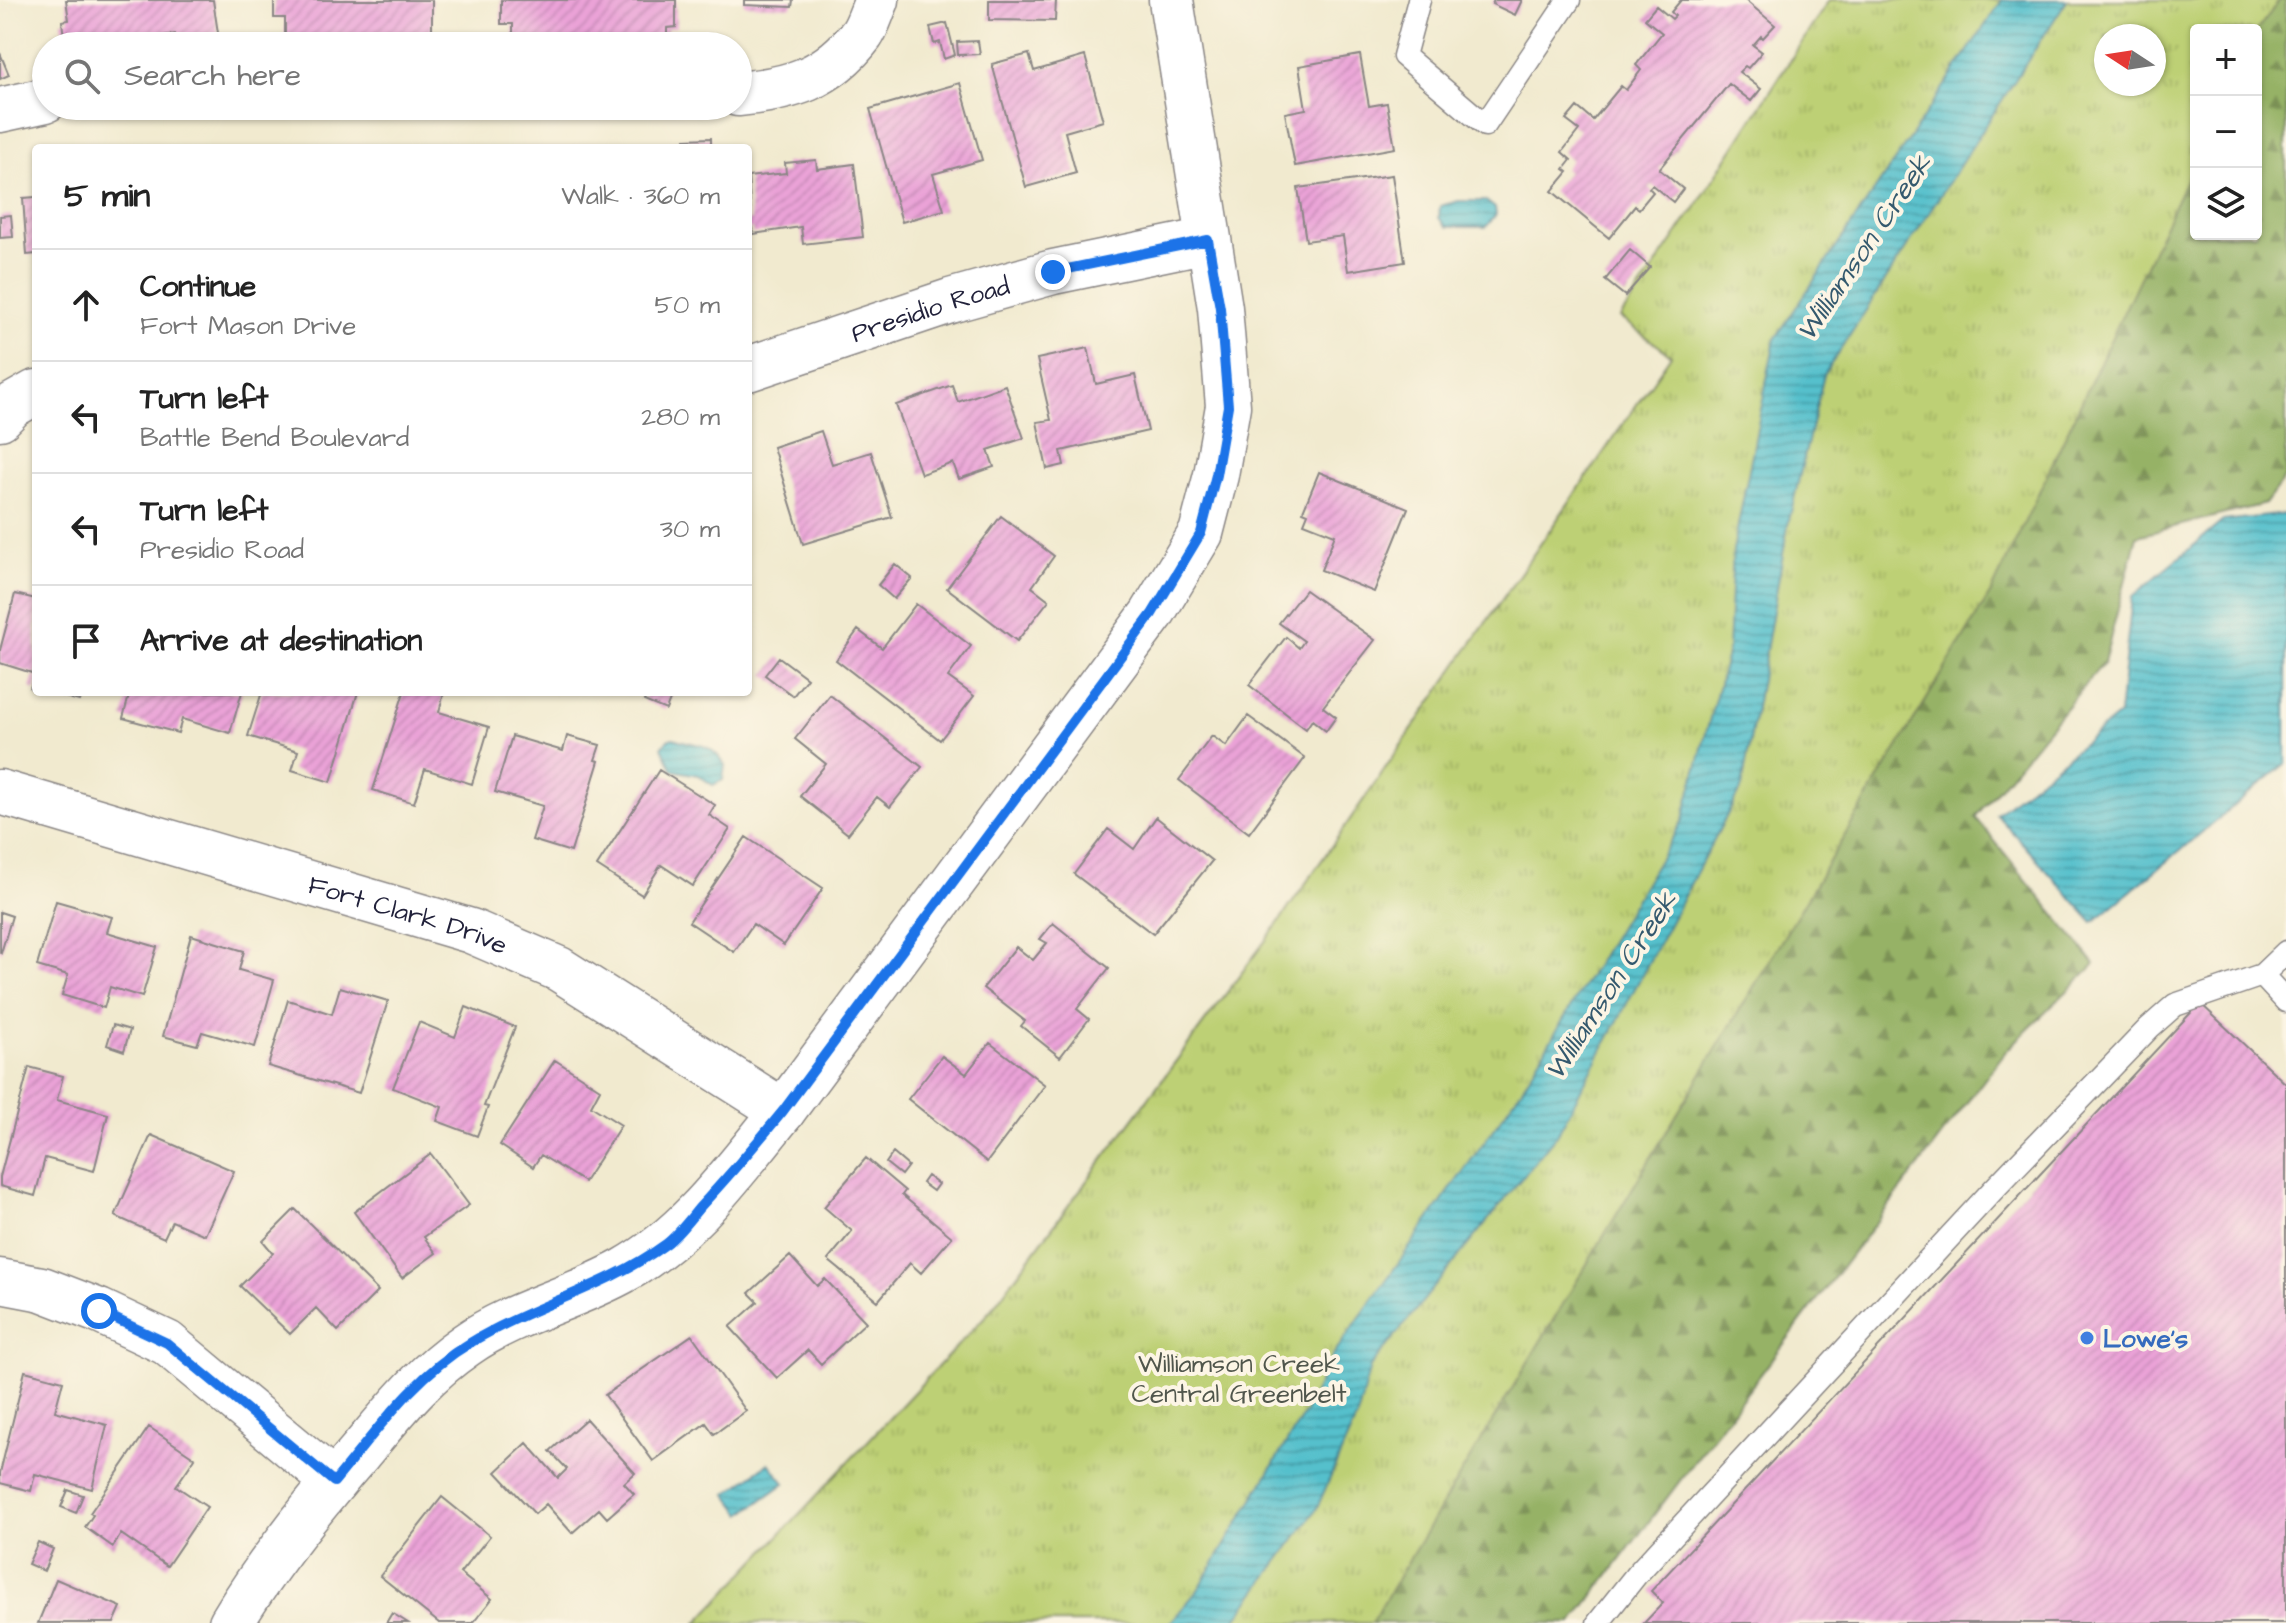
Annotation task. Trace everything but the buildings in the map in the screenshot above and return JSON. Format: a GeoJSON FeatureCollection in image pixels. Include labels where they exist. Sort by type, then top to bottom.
{"type":"FeatureCollection","features":[{"type":"Feature","properties":{"kind":"street"},"geometry":{"type":"LineString","coordinates":[[752,92],[801,84],[831,66],[863,33],[877,0]]}},
{"type":"Feature","properties":{"kind":"street"},"geometry":{"type":"LineString","coordinates":[[231,1623],[251,1590],[334,1482],[418,1382],[467,1344],[524,1314],[574,1295],[625,1270],[668,1242],[742,1161],[783,1111],[1152,614],[1201,533],[1216,475],[1228,406],[1220,308],[1171,0]]}},
{"type":"Feature","properties":{"kind":"street"},"geometry":{"type":"LineString","coordinates":[[0,110],[32,103]]}},
{"type":"Feature","properties":{"kind":"street","name":"Presidio Road"},"geometry":{"type":"LineString","coordinates":[[752,368],[950,301],[1038,276],[1208,240]]}},
{"type":"Feature","properties":{"kind":"street"},"geometry":{"type":"LineString","coordinates":[[0,418],[13,405],[32,394]]}},
{"type":"Feature","properties":{"kind":"street","name":"Fort Clark Drive"},"geometry":{"type":"LineString","coordinates":[[0,792],[471,931],[559,969],[783,1111]]}},
{"type":"Feature","properties":{"kind":"street"},"geometry":{"type":"LineString","coordinates":[[0,1281],[42,1289],[99,1311],[167,1343],[334,1482]]}},
{"type":"Feature","properties":{"kind":"lane"},"geometry":{"type":"LineString","coordinates":[[1419,0],[1404,56],[1485,125],[1569,0]]}},
{"type":"Feature","properties":{"kind":"lane"},"geometry":{"type":"LineString","coordinates":[[1598,1623],[1637,1574],[1983,1201],[2149,1028],[2175,1005],[2262,975],[2286,952]]}},
{"type":"Feature","properties":{"kind":"lane"},"geometry":{"type":"LineString","coordinates":[[2262,975],[2286,1001]]}},
{"type":"Feature","properties":{"kind":"green space","name":"Williamson Creek Central Greenbelt"},"geometry":{"type":"Polygon","coordinates":[[[1829,0],[2280,0],[2261,24],[2190,24],[2190,172],[1993,589],[1371,1623],[697,1623],[991,1310],[1275,928],[1671,355],[1620,318],[1829,0]]]}},
{"type":"Feature","properties":{"kind":"green space","name":"Williamson Creek Central Greenbelt"},"geometry":{"type":"Polygon","coordinates":[[[1877,0],[2286,0],[2286,476],[2265,504],[2137,536],[2104,662],[1975,817],[2095,964],[2006,1051],[1572,1623],[758,1623],[1275,928],[1724,279],[1877,0]]]}},
{"type":"Feature","properties":{"kind":"water","name":"Williamson Creek"},"geometry":{"type":"Polygon","coordinates":[[[2002,0],[2067,0],[1824,375],[1789,520],[1742,787],[1558,1133],[1370,1367],[1357,1417],[1316,1510],[1233,1623],[1170,1623],[1198,1590],[1305,1412],[1333,1355],[1521,1090],[1683,820],[1728,650],[1733,550],[1775,339],[2002,0]]]}},
{"type":"Feature","properties":{"kind":"water"},"geometry":{"type":"Polygon","coordinates":[[[1459,201],[1486,201],[1495,208],[1496,215],[1486,227],[1447,227],[1439,218],[1440,206],[1459,201]]]}},
{"type":"Feature","properties":{"kind":"water"},"geometry":{"type":"Polygon","coordinates":[[[2286,514],[2286,763],[2093,922],[1996,814],[2119,715],[2132,597],[2223,521],[2286,514]]]}},
{"type":"Feature","properties":{"kind":"water"},"geometry":{"type":"Polygon","coordinates":[[[673,738],[713,751],[725,765],[723,780],[713,785],[698,775],[673,770],[662,747],[673,738]]]}},
{"type":"Feature","properties":{"kind":"water"},"geometry":{"type":"Polygon","coordinates":[[[769,1463],[785,1483],[742,1514],[727,1494],[769,1463]]]}},
{"type":"Feature","properties":{"kind":"place","name":"Lowe's"},"geometry":{"type":"Point","coordinates":[2087,1338]}},
{"type":"Feature","properties":{"kind":"route"},"geometry":{"type":"LineString","coordinates":[[99,1311],[167,1343],[334,1482],[418,1382],[467,1344],[524,1314],[574,1295],[625,1270],[668,1242],[783,1111],[1152,614],[1201,533],[1216,475],[1228,406],[1220,308],[1208,240],[1053,272]]}}]}
